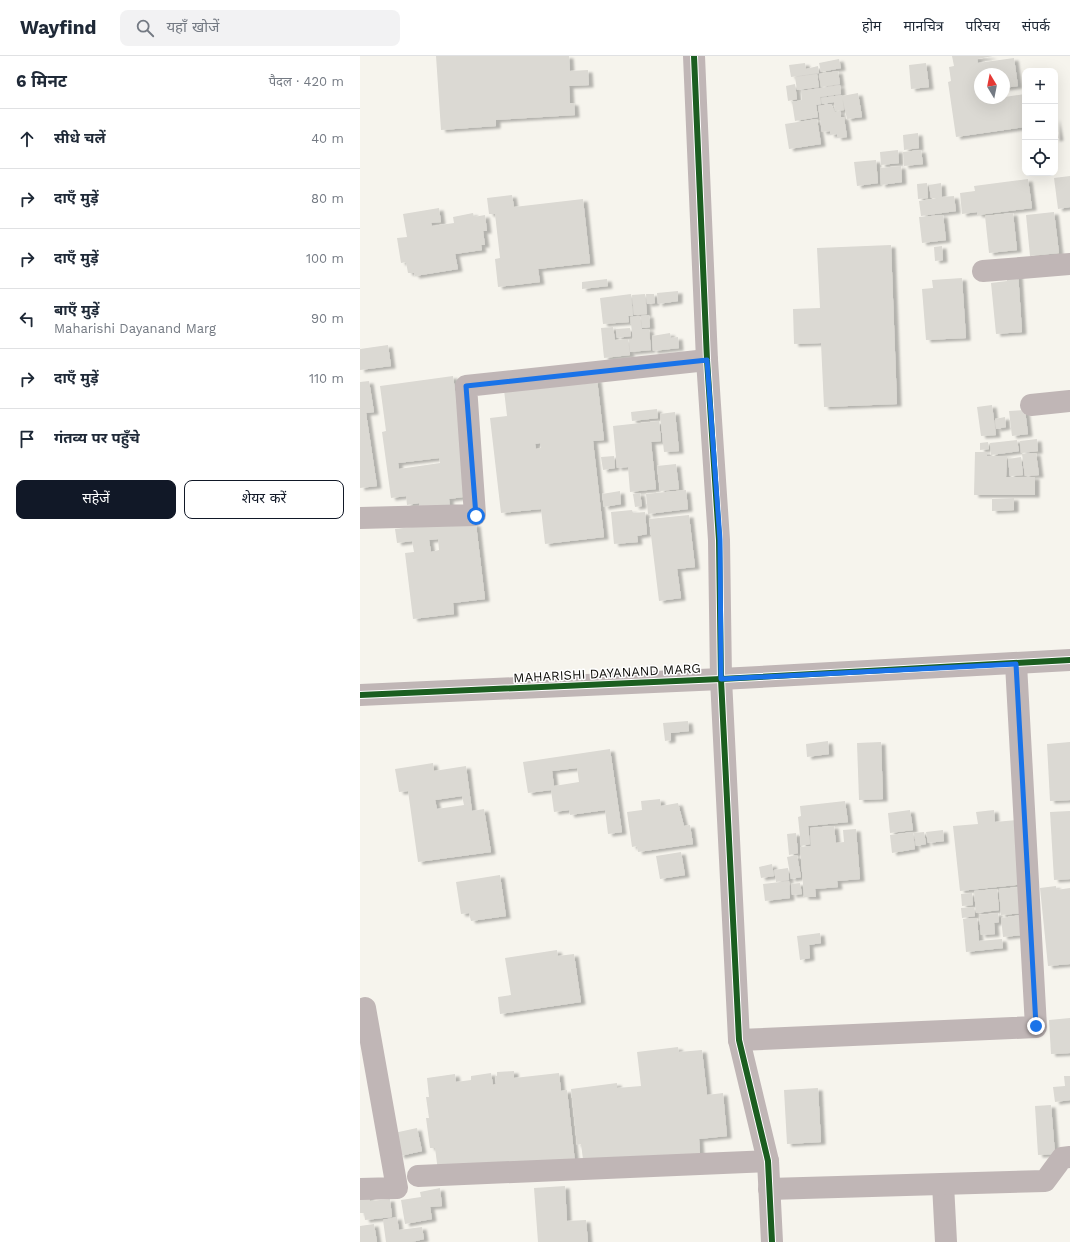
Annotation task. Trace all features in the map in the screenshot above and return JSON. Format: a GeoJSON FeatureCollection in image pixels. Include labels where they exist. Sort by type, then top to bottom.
{"type":"FeatureCollection","features":[{"type":"Feature","properties":{"kind":"street"},"geometry":{"type":"LineString","coordinates":[[694,56],[707,360],[720,540],[721,679],[739,1040],[768,1161],[772,1242]]}},
{"type":"Feature","properties":{"kind":"street"},"geometry":{"type":"LineString","coordinates":[[983,271],[1070,264]]}},
{"type":"Feature","properties":{"kind":"street"},"geometry":{"type":"LineString","coordinates":[[360,518],[476,516],[466,386],[707,360]]}},
{"type":"Feature","properties":{"kind":"street"},"geometry":{"type":"LineString","coordinates":[[1031,405],[1070,401]]}},
{"type":"Feature","properties":{"kind":"street","name":"MAHARISHI DAYANAND MARG"},"geometry":{"type":"LineString","coordinates":[[360,695],[721,679],[1070,660]]}},
{"type":"Feature","properties":{"kind":"street"},"geometry":{"type":"LineString","coordinates":[[739,1040],[1036,1026],[1016,664]]}},
{"type":"Feature","properties":{"kind":"street"},"geometry":{"type":"LineString","coordinates":[[360,1189],[397,1188],[365,1008]]}},
{"type":"Feature","properties":{"kind":"street"},"geometry":{"type":"LineString","coordinates":[[769,1188],[1045,1181],[1062,1158],[1070,1157]]}},
{"type":"Feature","properties":{"kind":"street"},"geometry":{"type":"LineString","coordinates":[[418,1176],[768,1161]]}},
{"type":"Feature","properties":{"kind":"street"},"geometry":{"type":"LineString","coordinates":[[943,1184],[946,1242]]}},
{"type":"Feature","properties":{"kind":"building"},"geometry":{"type":"Polygon","coordinates":[[[436,56],[569,56],[570,71],[588,70],[589,85],[569,86],[570,103],[574,103],[575,115],[496,120],[496,126],[441,130],[436,56]]]}},
{"type":"Feature","properties":{"kind":"building"},"geometry":{"type":"Polygon","coordinates":[[[952,56],[993,56],[977,59],[978,63],[1014,58],[1018,86],[1010,87],[1010,68],[974,68],[974,104],[1010,104],[1010,96],[1022,94],[1022,127],[956,137],[948,82],[951,81],[949,67],[954,66],[952,56]]]}},
{"type":"Feature","properties":{"kind":"building"},"geometry":{"type":"Polygon","coordinates":[[[839,59],[841,68],[821,72],[819,63],[839,59]]]}},
{"type":"Feature","properties":{"kind":"building"},"geometry":{"type":"Polygon","coordinates":[[[805,63],[806,69],[818,66],[819,73],[791,77],[789,65],[805,63]]]}},
{"type":"Feature","properties":{"kind":"building"},"geometry":{"type":"Polygon","coordinates":[[[926,63],[929,87],[911,89],[909,65],[926,63]]]}},
{"type":"Feature","properties":{"kind":"building"},"geometry":{"type":"Polygon","coordinates":[[[838,71],[840,84],[821,87],[819,74],[838,71]]]}},
{"type":"Feature","properties":{"kind":"building"},"geometry":{"type":"Polygon","coordinates":[[[817,74],[819,87],[797,90],[795,77],[817,74]]]}},
{"type":"Feature","properties":{"kind":"building"},"geometry":{"type":"Polygon","coordinates":[[[795,84],[797,99],[788,101],[786,86],[795,84]]]}},
{"type":"Feature","properties":{"kind":"building"},"geometry":{"type":"Polygon","coordinates":[[[840,85],[841,94],[820,97],[821,104],[816,105],[818,117],[795,121],[792,102],[802,100],[801,91],[840,85]]]}},
{"type":"Feature","properties":{"kind":"building"},"geometry":{"type":"Polygon","coordinates":[[[858,93],[862,117],[847,119],[842,96],[858,93]]]}},
{"type":"Feature","properties":{"kind":"building"},"geometry":{"type":"Polygon","coordinates":[[[842,95],[844,110],[835,111],[834,102],[822,104],[821,98],[842,95]]]}},
{"type":"Feature","properties":{"kind":"building"},"geometry":{"type":"Polygon","coordinates":[[[831,104],[835,112],[840,111],[841,117],[844,117],[847,137],[837,138],[837,134],[830,135],[830,131],[822,132],[818,106],[831,104]]]}},
{"type":"Feature","properties":{"kind":"building"},"geometry":{"type":"Polygon","coordinates":[[[817,119],[821,144],[789,149],[785,124],[817,119]]]}},
{"type":"Feature","properties":{"kind":"building"},"geometry":{"type":"Polygon","coordinates":[[[918,133],[919,148],[904,150],[903,135],[918,133]]]}},
{"type":"Feature","properties":{"kind":"building"},"geometry":{"type":"Polygon","coordinates":[[[898,150],[899,163],[881,165],[880,152],[898,150]]]}},
{"type":"Feature","properties":{"kind":"building"},"geometry":{"type":"Polygon","coordinates":[[[921,150],[923,164],[904,166],[903,152],[921,150]]]}},
{"type":"Feature","properties":{"kind":"building"},"geometry":{"type":"Polygon","coordinates":[[[876,160],[878,183],[857,186],[854,162],[876,160]]]}},
{"type":"Feature","properties":{"kind":"building"},"geometry":{"type":"Polygon","coordinates":[[[901,166],[902,182],[881,185],[880,168],[901,166]]]}},
{"type":"Feature","properties":{"kind":"building"},"geometry":{"type":"Polygon","coordinates":[[[1070,176],[1070,207],[1058,209],[1054,178],[1070,176]]]}},
{"type":"Feature","properties":{"kind":"building"},"geometry":{"type":"Polygon","coordinates":[[[1028,179],[1032,208],[978,215],[977,212],[962,214],[960,193],[975,191],[974,186],[1028,179]]]}},
{"type":"Feature","properties":{"kind":"building"},"geometry":{"type":"Polygon","coordinates":[[[927,183],[928,198],[918,199],[917,184],[927,183]]]}},
{"type":"Feature","properties":{"kind":"building"},"geometry":{"type":"Polygon","coordinates":[[[941,183],[942,197],[954,196],[956,211],[921,216],[919,201],[938,198],[931,198],[929,185],[941,183]]]}},
{"type":"Feature","properties":{"kind":"building"},"geometry":{"type":"Polygon","coordinates":[[[512,195],[514,207],[583,199],[590,263],[538,269],[540,282],[498,287],[495,259],[500,258],[495,214],[489,214],[487,198],[512,195]]]}},
{"type":"Feature","properties":{"kind":"building"},"geometry":{"type":"Polygon","coordinates":[[[439,208],[441,222],[431,223],[432,226],[454,223],[453,217],[473,213],[474,217],[485,215],[487,231],[483,231],[485,245],[481,245],[482,250],[455,254],[458,269],[415,276],[414,273],[408,273],[406,262],[401,263],[397,238],[407,237],[403,214],[439,208]]]}},
{"type":"Feature","properties":{"kind":"building"},"geometry":{"type":"Polygon","coordinates":[[[1054,212],[1059,253],[1030,256],[1026,215],[1054,212]]]}},
{"type":"Feature","properties":{"kind":"building"},"geometry":{"type":"Polygon","coordinates":[[[1013,213],[1017,250],[989,253],[985,216],[1013,213]]]}},
{"type":"Feature","properties":{"kind":"building"},"geometry":{"type":"Polygon","coordinates":[[[943,215],[946,240],[922,243],[919,217],[943,215]]]}},
{"type":"Feature","properties":{"kind":"building"},"geometry":{"type":"Polygon","coordinates":[[[891,245],[897,404],[824,407],[821,343],[794,344],[793,309],[820,308],[817,248],[891,245]]]}},
{"type":"Feature","properties":{"kind":"building"},"geometry":{"type":"Polygon","coordinates":[[[942,246],[943,260],[935,261],[934,247],[942,246]]]}},
{"type":"Feature","properties":{"kind":"building"},"geometry":{"type":"Polygon","coordinates":[[[1018,272],[1022,332],[996,334],[991,283],[1007,281],[1007,273],[1018,272]]]}},
{"type":"Feature","properties":{"kind":"building"},"geometry":{"type":"Polygon","coordinates":[[[962,278],[966,338],[926,340],[922,289],[933,288],[932,280],[962,278]]]}},
{"type":"Feature","properties":{"kind":"building"},"geometry":{"type":"Polygon","coordinates":[[[607,279],[608,286],[582,289],[582,282],[607,279]]]}},
{"type":"Feature","properties":{"kind":"building"},"geometry":{"type":"Polygon","coordinates":[[[678,291],[678,301],[658,304],[657,293],[678,291]]]}},
{"type":"Feature","properties":{"kind":"building"},"geometry":{"type":"Polygon","coordinates":[[[631,294],[633,316],[628,316],[629,322],[603,324],[600,298],[631,294]]]}},
{"type":"Feature","properties":{"kind":"building"},"geometry":{"type":"Polygon","coordinates":[[[645,294],[647,314],[634,315],[632,295],[645,294]]]}},
{"type":"Feature","properties":{"kind":"building"},"geometry":{"type":"Polygon","coordinates":[[[646,294],[654,294],[655,303],[647,304],[646,294]]]}},
{"type":"Feature","properties":{"kind":"building"},"geometry":{"type":"Polygon","coordinates":[[[649,315],[650,327],[642,328],[641,316],[649,315]]]}},
{"type":"Feature","properties":{"kind":"building"},"geometry":{"type":"Polygon","coordinates":[[[640,316],[642,329],[649,329],[651,350],[630,352],[629,339],[633,339],[630,317],[640,316]]]}},
{"type":"Feature","properties":{"kind":"building"},"geometry":{"type":"Polygon","coordinates":[[[613,327],[615,340],[628,339],[630,355],[604,358],[601,328],[613,327]]]}},
{"type":"Feature","properties":{"kind":"building"},"geometry":{"type":"Polygon","coordinates":[[[630,328],[631,336],[617,338],[616,329],[630,328]]]}},
{"type":"Feature","properties":{"kind":"building"},"geometry":{"type":"Polygon","coordinates":[[[670,333],[671,338],[678,337],[679,348],[653,351],[652,336],[670,333]]]}},
{"type":"Feature","properties":{"kind":"building"},"geometry":{"type":"Polygon","coordinates":[[[388,345],[391,366],[360,370],[360,349],[388,345]]]}},
{"type":"Feature","properties":{"kind":"building"},"geometry":{"type":"Polygon","coordinates":[[[453,376],[470,496],[449,499],[450,508],[421,512],[419,503],[407,505],[406,496],[391,498],[382,432],[386,431],[380,386],[453,376]],[[439,458],[398,463],[399,469],[440,463],[439,458]]]}},
{"type":"Feature","properties":{"kind":"building"},"geometry":{"type":"Polygon","coordinates":[[[597,379],[604,440],[593,441],[604,537],[545,544],[541,509],[501,513],[490,418],[507,416],[504,390],[597,379]],[[540,443],[535,444],[536,449],[541,448],[540,443]]]}},
{"type":"Feature","properties":{"kind":"building"},"geometry":{"type":"Polygon","coordinates":[[[369,381],[374,412],[366,413],[377,486],[360,488],[360,382],[369,381]]]}},
{"type":"Feature","properties":{"kind":"building"},"geometry":{"type":"Polygon","coordinates":[[[992,405],[996,435],[981,436],[977,407],[992,405]]]}},
{"type":"Feature","properties":{"kind":"building"},"geometry":{"type":"Polygon","coordinates":[[[657,409],[658,418],[632,421],[631,412],[657,409]]]}},
{"type":"Feature","properties":{"kind":"building"},"geometry":{"type":"Polygon","coordinates":[[[1025,410],[1028,434],[1012,436],[1009,411],[1025,410]]]}},
{"type":"Feature","properties":{"kind":"building"},"geometry":{"type":"Polygon","coordinates":[[[675,412],[679,451],[664,452],[660,414],[675,412]]]}},
{"type":"Feature","properties":{"kind":"building"},"geometry":{"type":"Polygon","coordinates":[[[1005,417],[1006,427],[996,429],[995,419],[1005,417]]]}},
{"type":"Feature","properties":{"kind":"building"},"geometry":{"type":"Polygon","coordinates":[[[659,421],[661,441],[651,442],[656,489],[630,492],[628,467],[617,468],[613,426],[659,421]]]}},
{"type":"Feature","properties":{"kind":"building"},"geometry":{"type":"Polygon","coordinates":[[[1037,439],[1038,451],[1021,453],[1020,441],[1037,439]]]}},
{"type":"Feature","properties":{"kind":"building"},"geometry":{"type":"Polygon","coordinates":[[[1017,440],[1019,451],[991,455],[990,443],[1017,440]]]}},
{"type":"Feature","properties":{"kind":"building"},"geometry":{"type":"Polygon","coordinates":[[[988,442],[989,449],[980,450],[980,443],[988,442]]]}},
{"type":"Feature","properties":{"kind":"building"},"geometry":{"type":"Polygon","coordinates":[[[975,452],[987,452],[987,456],[1007,456],[1006,477],[1035,477],[1035,495],[974,495],[975,452]]]}},
{"type":"Feature","properties":{"kind":"building"},"geometry":{"type":"Polygon","coordinates":[[[1036,453],[1039,475],[1025,476],[1022,454],[1036,453]]]}},
{"type":"Feature","properties":{"kind":"building"},"geometry":{"type":"Polygon","coordinates":[[[614,456],[615,468],[603,470],[601,457],[614,456]]]}},
{"type":"Feature","properties":{"kind":"building"},"geometry":{"type":"Polygon","coordinates":[[[1021,457],[1023,475],[1010,476],[1008,459],[1021,457]]]}},
{"type":"Feature","properties":{"kind":"building"},"geometry":{"type":"Polygon","coordinates":[[[676,464],[679,489],[660,491],[657,466],[676,464]]]}},
{"type":"Feature","properties":{"kind":"building"},"geometry":{"type":"Polygon","coordinates":[[[686,490],[688,509],[648,514],[646,494],[686,490]]]}},
{"type":"Feature","properties":{"kind":"building"},"geometry":{"type":"Polygon","coordinates":[[[620,491],[621,504],[604,507],[602,494],[620,491]]]}},
{"type":"Feature","properties":{"kind":"building"},"geometry":{"type":"Polygon","coordinates":[[[640,493],[642,506],[635,507],[633,494],[640,493]]]}},
{"type":"Feature","properties":{"kind":"building"},"geometry":{"type":"Polygon","coordinates":[[[1014,498],[1014,510],[992,511],[992,499],[1014,498]]]}},
{"type":"Feature","properties":{"kind":"building"},"geometry":{"type":"Polygon","coordinates":[[[632,510],[633,513],[645,512],[647,534],[637,536],[638,542],[614,544],[611,512],[632,510]]]}},
{"type":"Feature","properties":{"kind":"building"},"geometry":{"type":"Polygon","coordinates":[[[689,515],[695,567],[677,569],[681,598],[659,601],[649,519],[689,515]]]}},
{"type":"Feature","properties":{"kind":"building"},"geometry":{"type":"Polygon","coordinates":[[[455,522],[476,524],[485,599],[453,603],[454,614],[413,619],[405,553],[414,552],[412,541],[397,543],[395,529],[455,522]],[[438,539],[429,540],[431,552],[439,550],[438,539]]]}},
{"type":"Feature","properties":{"kind":"building"},"geometry":{"type":"Polygon","coordinates":[[[688,721],[689,731],[671,733],[671,740],[665,741],[663,723],[688,721]]]}},
{"type":"Feature","properties":{"kind":"building"},"geometry":{"type":"Polygon","coordinates":[[[828,741],[829,754],[807,757],[806,744],[828,741]]]}},
{"type":"Feature","properties":{"kind":"building"},"geometry":{"type":"Polygon","coordinates":[[[881,742],[883,799],[859,800],[857,743],[881,742]]]}},
{"type":"Feature","properties":{"kind":"building"},"geometry":{"type":"Polygon","coordinates":[[[1070,742],[1070,800],[1050,801],[1047,744],[1070,742]]]}},
{"type":"Feature","properties":{"kind":"building"},"geometry":{"type":"Polygon","coordinates":[[[610,749],[622,832],[608,834],[605,810],[570,815],[569,810],[554,812],[551,790],[528,793],[523,762],[610,749]],[[577,768],[552,771],[554,786],[579,782],[577,768]]]}},
{"type":"Feature","properties":{"kind":"building"},"geometry":{"type":"Polygon","coordinates":[[[433,763],[434,771],[466,766],[472,811],[484,809],[491,852],[418,862],[408,791],[399,792],[395,769],[433,763]],[[462,796],[435,800],[437,809],[464,805],[462,796]]]}},
{"type":"Feature","properties":{"kind":"building"},"geometry":{"type":"Polygon","coordinates":[[[660,799],[661,806],[678,803],[684,826],[690,825],[693,844],[638,852],[637,846],[632,847],[627,812],[642,810],[641,801],[660,799]]]}},
{"type":"Feature","properties":{"kind":"building"},"geometry":{"type":"Polygon","coordinates":[[[845,801],[848,822],[808,826],[810,844],[801,846],[798,817],[801,816],[800,806],[845,801]]]}},
{"type":"Feature","properties":{"kind":"building"},"geometry":{"type":"Polygon","coordinates":[[[910,810],[913,830],[890,833],[888,813],[910,810]]]}},
{"type":"Feature","properties":{"kind":"building"},"geometry":{"type":"Polygon","coordinates":[[[994,810],[995,822],[1017,820],[1024,884],[960,891],[953,826],[978,824],[976,812],[994,810]]]}},
{"type":"Feature","properties":{"kind":"building"},"geometry":{"type":"Polygon","coordinates":[[[1070,811],[1070,879],[1054,880],[1050,812],[1070,811]]]}},
{"type":"Feature","properties":{"kind":"building"},"geometry":{"type":"Polygon","coordinates":[[[834,826],[836,843],[844,842],[843,830],[856,829],[860,879],[837,881],[838,887],[815,889],[816,897],[804,897],[800,847],[811,846],[810,828],[834,826]]]}},
{"type":"Feature","properties":{"kind":"building"},"geometry":{"type":"Polygon","coordinates":[[[943,830],[944,841],[928,843],[926,832],[943,830]]]}},
{"type":"Feature","properties":{"kind":"building"},"geometry":{"type":"Polygon","coordinates":[[[913,832],[915,849],[892,853],[890,835],[913,832]]]}},
{"type":"Feature","properties":{"kind":"building"},"geometry":{"type":"Polygon","coordinates":[[[924,832],[926,844],[916,846],[914,833],[924,832]]]}},
{"type":"Feature","properties":{"kind":"building"},"geometry":{"type":"Polygon","coordinates":[[[796,833],[798,853],[789,855],[787,834],[796,833]]]}},
{"type":"Feature","properties":{"kind":"building"},"geometry":{"type":"Polygon","coordinates":[[[681,852],[685,875],[660,879],[656,856],[681,852]]]}},
{"type":"Feature","properties":{"kind":"building"},"geometry":{"type":"Polygon","coordinates":[[[797,855],[801,877],[791,879],[787,857],[797,855]]]}},
{"type":"Feature","properties":{"kind":"building"},"geometry":{"type":"Polygon","coordinates":[[[772,864],[774,876],[761,878],[759,867],[772,864]]]}},
{"type":"Feature","properties":{"kind":"building"},"geometry":{"type":"Polygon","coordinates":[[[788,868],[789,880],[776,882],[774,870],[788,868]]]}},
{"type":"Feature","properties":{"kind":"building"},"geometry":{"type":"Polygon","coordinates":[[[500,875],[506,916],[471,921],[469,913],[461,914],[456,882],[500,875]]]}},
{"type":"Feature","properties":{"kind":"building"},"geometry":{"type":"Polygon","coordinates":[[[789,881],[790,898],[765,901],[763,884],[789,881]]]}},
{"type":"Feature","properties":{"kind":"building"},"geometry":{"type":"Polygon","coordinates":[[[800,883],[802,894],[792,895],[791,884],[800,883]]]}},
{"type":"Feature","properties":{"kind":"building"},"geometry":{"type":"Polygon","coordinates":[[[1056,886],[1056,890],[1070,888],[1070,964],[1048,966],[1040,888],[1056,886]]]}},
{"type":"Feature","properties":{"kind":"building"},"geometry":{"type":"Polygon","coordinates":[[[1021,887],[1024,913],[1001,915],[999,889],[1021,887]]]}},
{"type":"Feature","properties":{"kind":"building"},"geometry":{"type":"Polygon","coordinates":[[[997,889],[999,910],[976,913],[974,891],[997,889]]]}},
{"type":"Feature","properties":{"kind":"building"},"geometry":{"type":"Polygon","coordinates":[[[972,893],[973,905],[962,906],[961,894],[972,893]]]}},
{"type":"Feature","properties":{"kind":"building"},"geometry":{"type":"Polygon","coordinates":[[[974,907],[975,916],[962,918],[961,908],[974,907]]]}},
{"type":"Feature","properties":{"kind":"building"},"geometry":{"type":"Polygon","coordinates":[[[998,913],[999,922],[994,923],[995,934],[981,935],[979,915],[998,913]]]}},
{"type":"Feature","properties":{"kind":"building"},"geometry":{"type":"Polygon","coordinates":[[[1021,915],[1023,935],[1003,937],[1001,918],[1021,915]]]}},
{"type":"Feature","properties":{"kind":"building"},"geometry":{"type":"Polygon","coordinates":[[[977,918],[979,941],[1002,939],[1003,948],[966,952],[963,919],[977,918]]]}},
{"type":"Feature","properties":{"kind":"building"},"geometry":{"type":"Polygon","coordinates":[[[820,933],[821,943],[809,945],[810,958],[800,960],[797,936],[820,933]]]}},
{"type":"Feature","properties":{"kind":"building"},"geometry":{"type":"Polygon","coordinates":[[[557,950],[558,956],[574,954],[581,1002],[500,1014],[498,997],[511,995],[505,958],[557,950]]]}},
{"type":"Feature","properties":{"kind":"building"},"geometry":{"type":"Polygon","coordinates":[[[1070,1018],[1070,1053],[1051,1054],[1049,1020],[1070,1018]]]}},
{"type":"Feature","properties":{"kind":"building"},"geometry":{"type":"Polygon","coordinates":[[[678,1047],[679,1052],[702,1050],[707,1095],[723,1093],[727,1136],[699,1139],[700,1153],[584,1167],[581,1144],[577,1145],[571,1089],[617,1083],[617,1088],[641,1086],[637,1052],[678,1047]]]}},
{"type":"Feature","properties":{"kind":"building"},"geometry":{"type":"Polygon","coordinates":[[[514,1071],[514,1078],[559,1073],[561,1091],[567,1090],[575,1162],[438,1171],[435,1148],[430,1148],[426,1118],[429,1118],[426,1097],[429,1097],[427,1078],[455,1074],[456,1082],[471,1080],[471,1076],[491,1073],[493,1085],[496,1084],[495,1076],[497,1076],[497,1072],[514,1071]]]}},
{"type":"Feature","properties":{"kind":"building"},"geometry":{"type":"Polygon","coordinates":[[[1064,1076],[1070,1076],[1070,1100],[1055,1102],[1053,1087],[1065,1086],[1064,1076]]]}},
{"type":"Feature","properties":{"kind":"building"},"geometry":{"type":"Polygon","coordinates":[[[818,1088],[821,1142],[787,1144],[784,1090],[818,1088]]]}},
{"type":"Feature","properties":{"kind":"building"},"geometry":{"type":"Polygon","coordinates":[[[1051,1105],[1055,1154],[1038,1155],[1035,1106],[1051,1105]]]}},
{"type":"Feature","properties":{"kind":"building"},"geometry":{"type":"Polygon","coordinates":[[[417,1128],[422,1151],[400,1156],[394,1133],[417,1128]]]}},
{"type":"Feature","properties":{"kind":"building"},"geometry":{"type":"Polygon","coordinates":[[[565,1186],[567,1221],[586,1220],[588,1242],[538,1242],[534,1188],[565,1186]]]}},
{"type":"Feature","properties":{"kind":"building"},"geometry":{"type":"Polygon","coordinates":[[[440,1188],[442,1206],[430,1207],[432,1219],[405,1224],[401,1200],[421,1197],[420,1192],[440,1188]]]}},
{"type":"Feature","properties":{"kind":"building"},"geometry":{"type":"Polygon","coordinates":[[[369,1193],[370,1201],[390,1199],[392,1217],[365,1220],[364,1213],[360,1213],[360,1194],[369,1193]]]}},
{"type":"Feature","properties":{"kind":"building"},"geometry":{"type":"Polygon","coordinates":[[[397,1217],[399,1230],[422,1227],[424,1239],[412,1242],[386,1242],[383,1220],[397,1217]]]}},
{"type":"Feature","properties":{"kind":"building"},"geometry":{"type":"Polygon","coordinates":[[[374,1224],[377,1242],[360,1242],[360,1226],[374,1224]]]}},
{"type":"Feature","properties":{"kind":"cycle path"},"geometry":{"type":"LineString","coordinates":[[694,56],[707,360],[719,540],[721,679],[739,1040],[768,1161],[772,1242]]}},
{"type":"Feature","properties":{"kind":"cycle path"},"geometry":{"type":"LineString","coordinates":[[360,695],[721,679],[1070,660]]}},
{"type":"Feature","properties":{"kind":"route"},"geometry":{"type":"LineString","coordinates":[[476,516],[466,386],[707,360],[720,540],[721,679],[1016,664],[1032,979],[1036,1026]]}}]}
